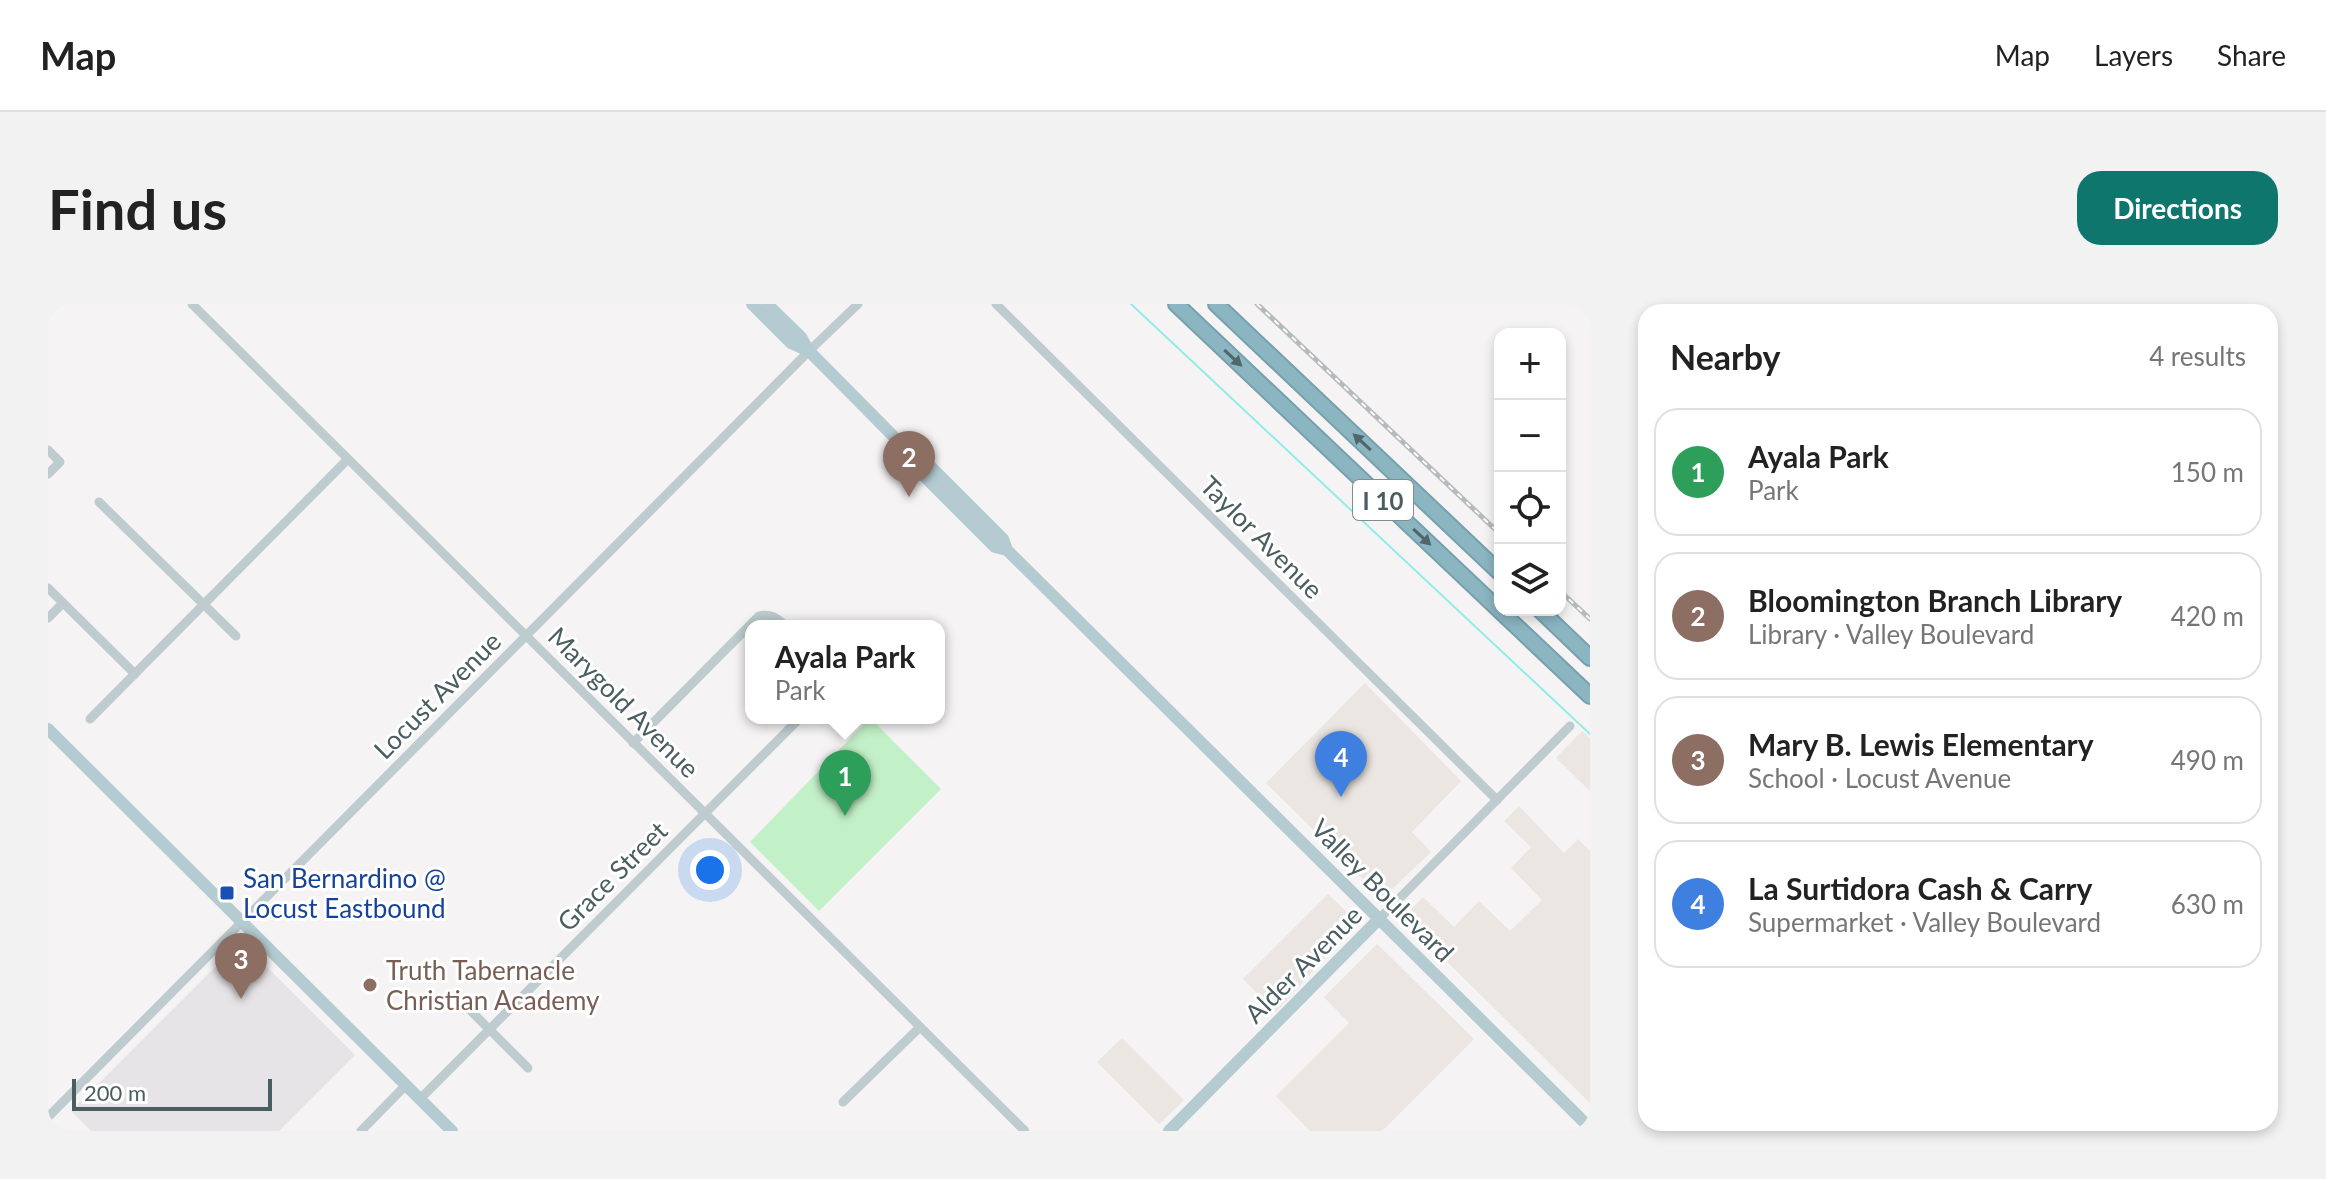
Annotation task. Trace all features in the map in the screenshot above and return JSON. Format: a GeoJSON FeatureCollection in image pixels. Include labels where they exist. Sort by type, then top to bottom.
{"type":"FeatureCollection","features":[{"type":"Feature","properties":{"kind":"highway","name":"I 10"},"geometry":{"type":"LineString","coordinates":[[1176,304],[1590,696]]}},
{"type":"Feature","properties":{"kind":"highway","name":"I 10"},"geometry":{"type":"LineString","coordinates":[[1216,304],[1494,567]]}},
{"type":"Feature","properties":{"kind":"highway"},"geometry":{"type":"LineString","coordinates":[[1546,616],[1590,658]]}},
{"type":"Feature","properties":{"kind":"main road","name":"Valley Boulevard"},"geometry":{"type":"LineString","coordinates":[[752,304],[791,343],[809,351]]}},
{"type":"Feature","properties":{"kind":"main road","name":"Valley Boulevard"},"geometry":{"type":"LineString","coordinates":[[767,304],[905,448],[912,464],[995,547],[1007,550],[1590,1128]]}},
{"type":"Feature","properties":{"kind":"main road"},"geometry":{"type":"LineString","coordinates":[[48,729],[452,1131]]}},
{"type":"Feature","properties":{"kind":"main road","name":"Alder Avenue"},"geometry":{"type":"LineString","coordinates":[[1169,1131],[1380,918]]}},
{"type":"Feature","properties":{"kind":"street","name":"Marygold Avenue"},"geometry":{"type":"LineString","coordinates":[[192,304],[1025,1131]]}},
{"type":"Feature","properties":{"kind":"street","name":"Locust Avenue"},"geometry":{"type":"LineString","coordinates":[[48,1117],[858,304]]}},
{"type":"Feature","properties":{"kind":"street","name":"Taylor Avenue"},"geometry":{"type":"LineString","coordinates":[[996,304],[1497,800]]}},
{"type":"Feature","properties":{"kind":"street"},"geometry":{"type":"LineString","coordinates":[[48,450],[60,462],[48,474]]}},
{"type":"Feature","properties":{"kind":"street"},"geometry":{"type":"LineString","coordinates":[[90,719],[348,459]]}},
{"type":"Feature","properties":{"kind":"street"},"geometry":{"type":"LineString","coordinates":[[99,502],[236,636]]}},
{"type":"Feature","properties":{"kind":"street"},"geometry":{"type":"LineString","coordinates":[[48,588],[135,674]]}},
{"type":"Feature","properties":{"kind":"street"},"geometry":{"type":"LineString","coordinates":[[48,618],[63,603]]}},
{"type":"Feature","properties":{"kind":"street"},"geometry":{"type":"LineString","coordinates":[[753,620],[767,614],[780,620]]}},
{"type":"Feature","properties":{"kind":"street"},"geometry":{"type":"LineString","coordinates":[[633,743],[745,628]]}},
{"type":"Feature","properties":{"kind":"street","name":"Grace Street"},"geometry":{"type":"LineString","coordinates":[[420,1099],[794,724]]}},
{"type":"Feature","properties":{"kind":"street","name":"Alder Avenue"},"geometry":{"type":"LineString","coordinates":[[1380,918],[1570,726]]}},
{"type":"Feature","properties":{"kind":"street"},"geometry":{"type":"LineString","coordinates":[[455,995],[528,1068]]}},
{"type":"Feature","properties":{"kind":"street"},"geometry":{"type":"LineString","coordinates":[[843,1102],[920,1027]]}},
{"type":"Feature","properties":{"kind":"street"},"geometry":{"type":"LineString","coordinates":[[361,1131],[406,1085]]}},
{"type":"Feature","properties":{"kind":"shaded area"},"geometry":{"type":"Polygon","coordinates":[[[1365,683],[1461,781],[1412,832],[1431,852],[1384,897],[1266,783],[1365,683]]]}},
{"type":"Feature","properties":{"kind":"shaded area"},"geometry":{"type":"Polygon","coordinates":[[[1582,731],[1590,738],[1590,791],[1556,758],[1582,731]]]}},
{"type":"Feature","properties":{"kind":"shaded area"},"geometry":{"type":"Polygon","coordinates":[[[1519,806],[1564,853],[1578,839],[1590,851],[1590,1103],[1406,921],[1406,915],[1423,897],[1454,927],[1479,901],[1510,931],[1542,900],[1511,868],[1531,847],[1504,821],[1519,806]]]}},
{"type":"Feature","properties":{"kind":"shaded area"},"geometry":{"type":"Polygon","coordinates":[[[1328,894],[1357,922],[1276,1012],[1243,979],[1328,894]]]}},
{"type":"Feature","properties":{"kind":"shaded area"},"geometry":{"type":"Polygon","coordinates":[[[239,943],[243,943],[355,1055],[279,1131],[91,1131],[71,1111],[239,943]]]}},
{"type":"Feature","properties":{"kind":"shaded area"},"geometry":{"type":"Polygon","coordinates":[[[1377,944],[1474,1039],[1382,1131],[1310,1131],[1276,1096],[1349,1023],[1324,997],[1377,944]]]}},
{"type":"Feature","properties":{"kind":"shaded area"},"geometry":{"type":"Polygon","coordinates":[[[1122,1038],[1184,1100],[1159,1124],[1097,1062],[1122,1038]]]}},
{"type":"Feature","properties":{"kind":"green space"},"geometry":{"type":"Polygon","coordinates":[[[864,724],[876,724],[941,789],[819,911],[750,842],[864,724]]]}},
{"type":"Feature","properties":{"kind":"waterway"},"geometry":{"type":"LineString","coordinates":[[1131,304],[1590,734]]}},
{"type":"Feature","properties":{"kind":"railway"},"geometry":{"type":"LineString","coordinates":[[1257,304],[1494,528]]}},
{"type":"Feature","properties":{"kind":"railway"},"geometry":{"type":"LineString","coordinates":[[1566,597],[1590,619]]}},
{"type":"Feature","properties":{"kind":"place","name":"Bloomington Branch Library"},"geometry":{"type":"Point","coordinates":[909,497]}},
{"type":"Feature","properties":{"kind":"place","name":"La Surtidora Cash & Carry"},"geometry":{"type":"Point","coordinates":[1341,797]}},
{"type":"Feature","properties":{"kind":"place","name":"Ayala Park"},"geometry":{"type":"Point","coordinates":[845,816]}},
{"type":"Feature","properties":{"kind":"place","name":"San Bernardino @ Locust Eastbound"},"geometry":{"type":"Point","coordinates":[227,893]}},
{"type":"Feature","properties":{"kind":"place","name":"Truth Tabernacle Christian Academy"},"geometry":{"type":"Point","coordinates":[370,985]}},
{"type":"Feature","properties":{"kind":"place","name":"Mary B. Lewis Elementary"},"geometry":{"type":"Point","coordinates":[241,999]}}]}
